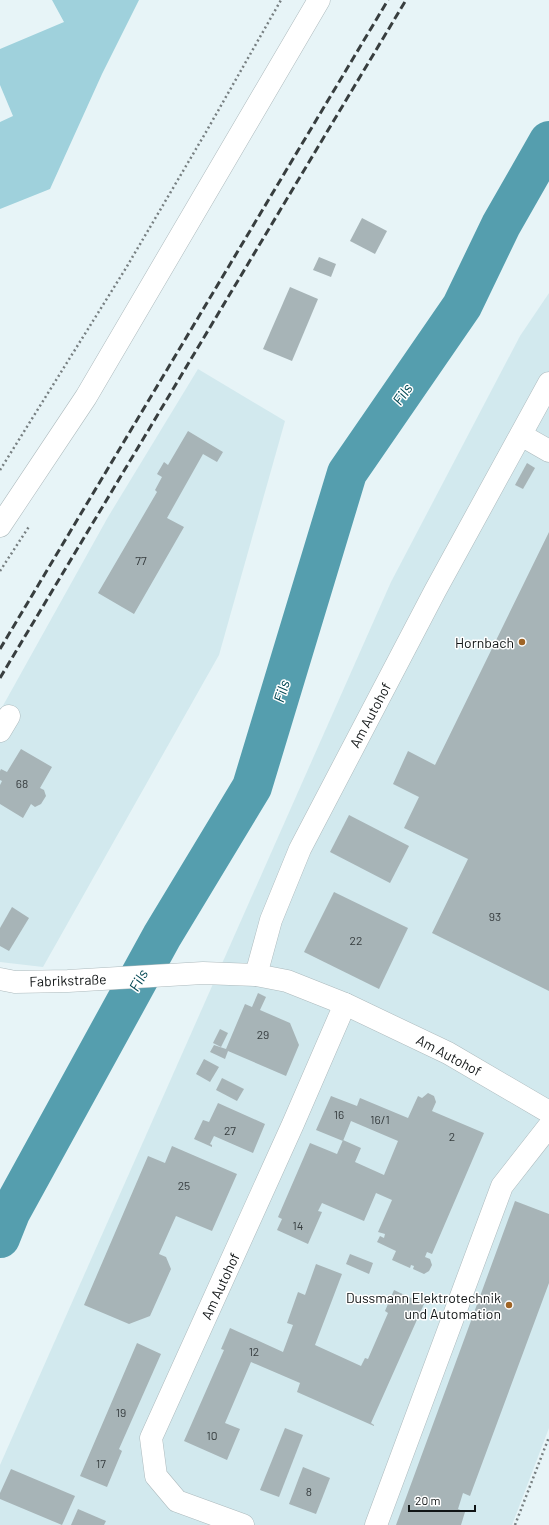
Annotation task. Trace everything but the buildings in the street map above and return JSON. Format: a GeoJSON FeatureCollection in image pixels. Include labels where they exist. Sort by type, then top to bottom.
{"type":"FeatureCollection","features":[{"type":"Feature","properties":{"kind":"street"},"geometry":{"type":"LineString","coordinates":[[0,526],[86,397],[319,0]]}},
{"type":"Feature","properties":{"kind":"street","name":"Am Autohof"},"geometry":{"type":"LineString","coordinates":[[549,383],[435,591],[300,849],[271,920],[256,975],[286,981],[345,1004],[448,1053],[549,1112]]}},
{"type":"Feature","properties":{"kind":"street"},"geometry":{"type":"LineString","coordinates":[[521,435],[549,451]]}},
{"type":"Feature","properties":{"kind":"street","name":"Fabrikstraße"},"geometry":{"type":"LineString","coordinates":[[0,979],[15,982],[68,981],[203,973],[256,975]]}},
{"type":"Feature","properties":{"kind":"street","name":"Am Autohof"},"geometry":{"type":"LineString","coordinates":[[243,1525],[177,1501],[156,1476],[151,1438],[293,1124],[345,1004]]}},
{"type":"Feature","properties":{"kind":"street"},"geometry":{"type":"LineString","coordinates":[[376,1525],[502,1186],[549,1126]]}},
{"type":"Feature","properties":{"kind":"path"},"geometry":{"type":"LineString","coordinates":[[0,470],[126,268],[281,0]]}},
{"type":"Feature","properties":{"kind":"path"},"geometry":{"type":"LineString","coordinates":[[515,1525],[549,1437]]}},
{"type":"Feature","properties":{"kind":"shaded area"},"geometry":{"type":"Polygon","coordinates":[[[52,0],[139,0],[102,74],[50,189],[0,209],[0,122],[13,116],[0,85],[0,49],[64,22],[52,0]]]}},
{"type":"Feature","properties":{"kind":"shaded area"},"geometry":{"type":"Polygon","coordinates":[[[549,293],[549,1428],[512,1525],[0,1525],[0,1465],[391,582],[520,336],[549,293]]]}},
{"type":"Feature","properties":{"kind":"shaded area"},"geometry":{"type":"Polygon","coordinates":[[[198,369],[285,421],[219,655],[43,967],[0,962],[0,711],[108,517],[198,369]]]}},
{"type":"Feature","properties":{"kind":"waterway","name":"Fils"},"geometry":{"type":"LineString","coordinates":[[0,1238],[10,1213],[162,936],[252,787],[347,473],[462,306],[501,225],[549,141]]}},
{"type":"Feature","properties":{"kind":"waterway"},"geometry":{"type":"LineString","coordinates":[[0,1206],[10,1213]]}},
{"type":"Feature","properties":{"kind":"railway"},"geometry":{"type":"LineString","coordinates":[[0,649],[388,0]]}},
{"type":"Feature","properties":{"kind":"railway"},"geometry":{"type":"LineString","coordinates":[[0,678],[406,0]]}},
{"type":"Feature","properties":{"kind":"place","name":"Hornbach"},"geometry":{"type":"Point","coordinates":[522,642]}},
{"type":"Feature","properties":{"kind":"place","name":"Dussmann Elektrotechnik und Automation"},"geometry":{"type":"Point","coordinates":[509,1305]}}]}
